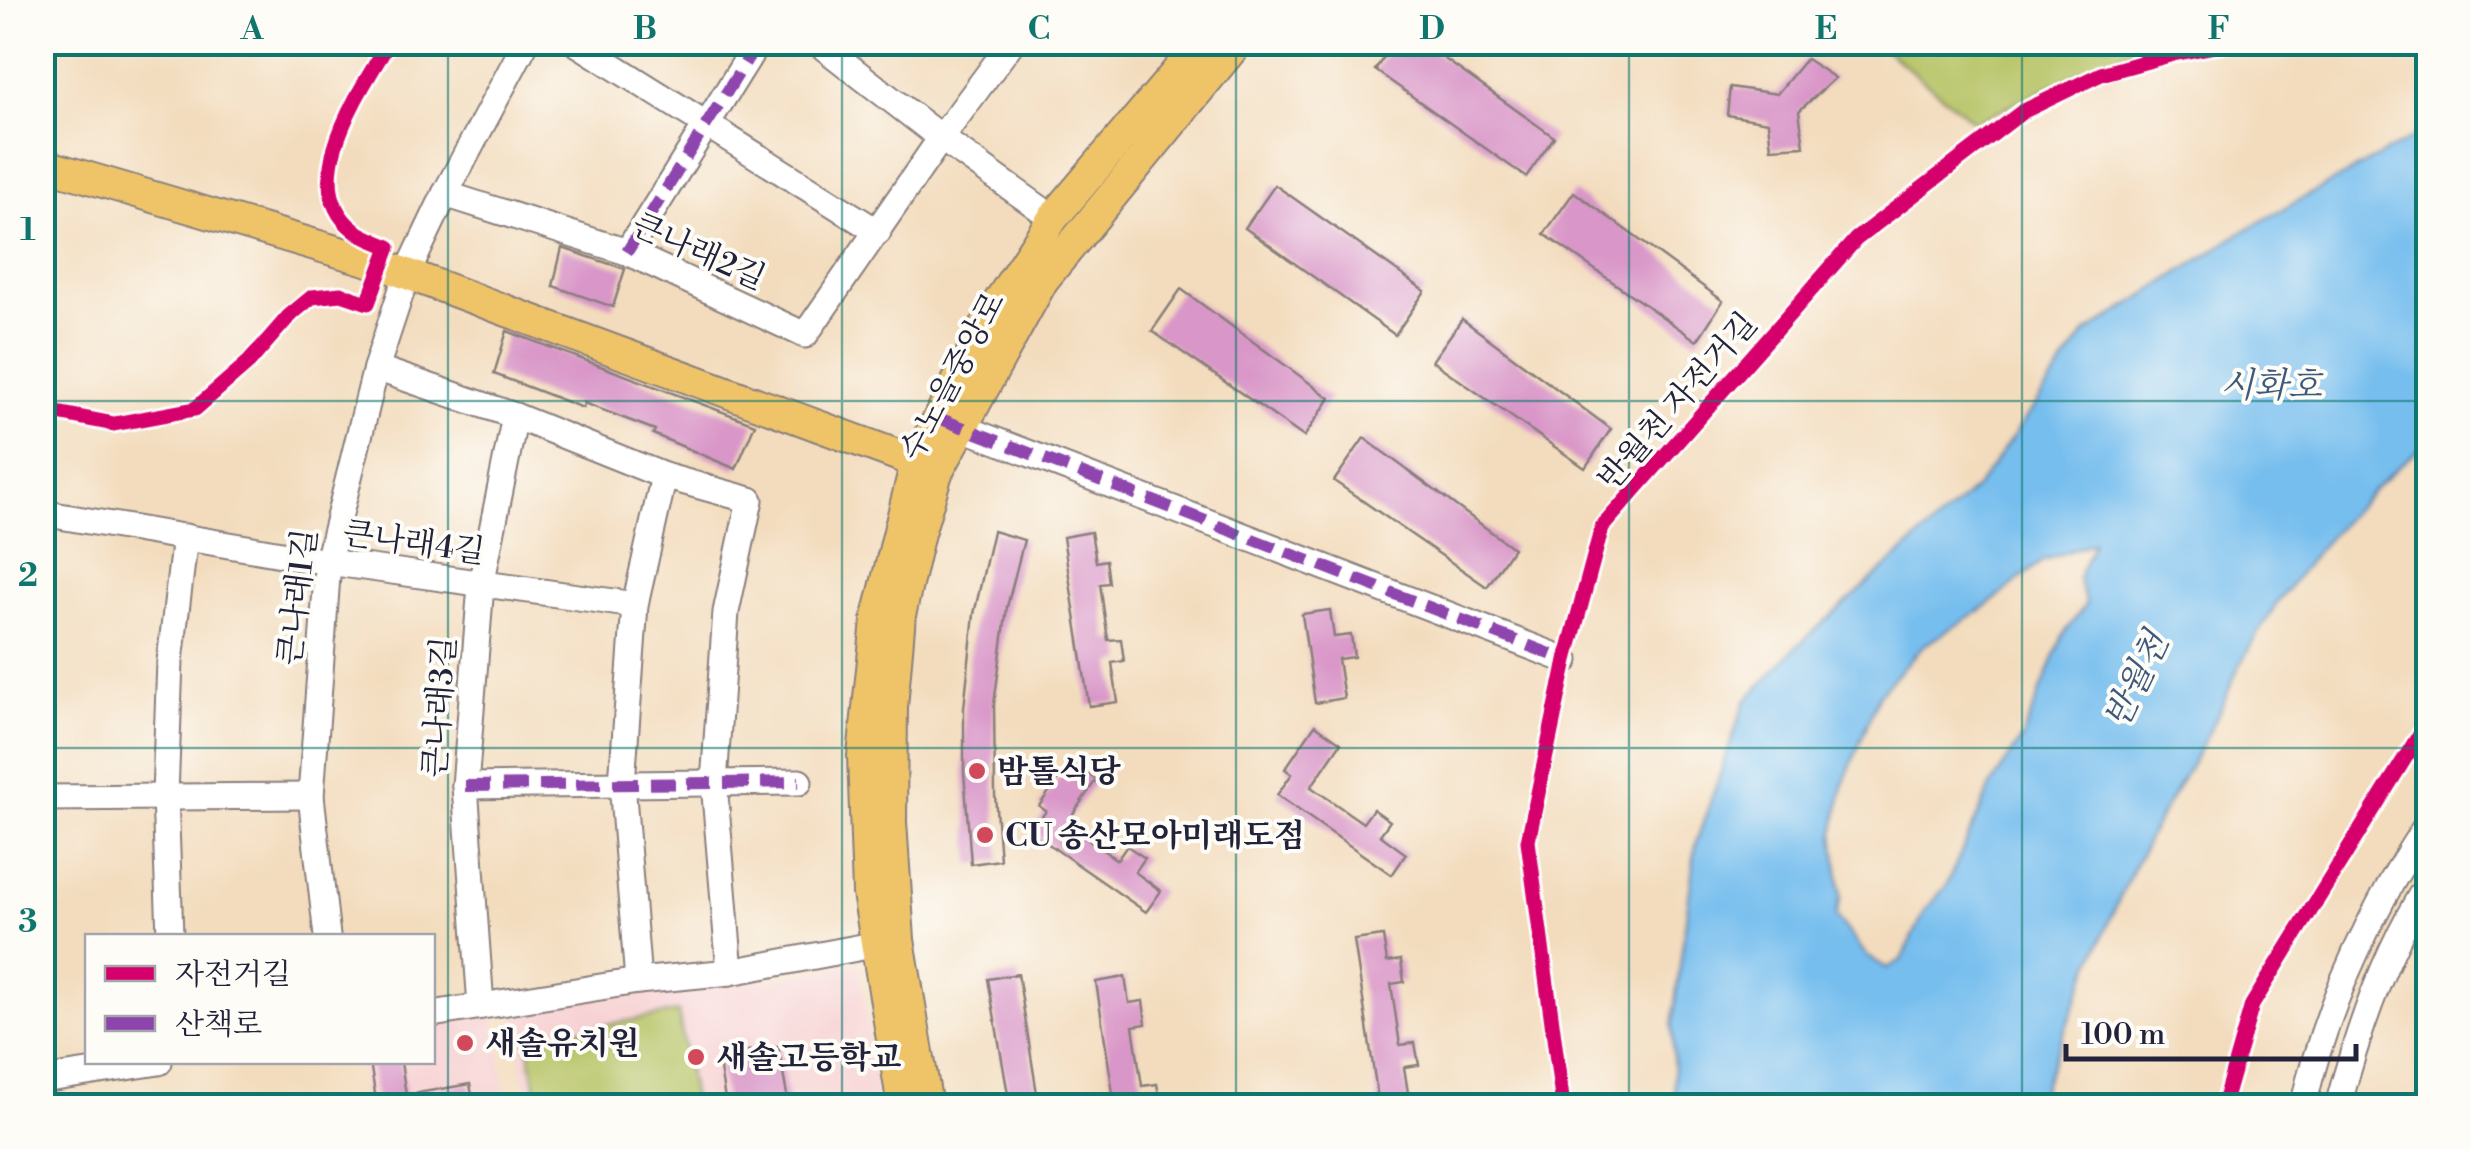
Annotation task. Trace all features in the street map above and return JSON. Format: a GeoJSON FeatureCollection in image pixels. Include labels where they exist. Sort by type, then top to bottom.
{"type":"FeatureCollection","features":[{"type":"Feature","properties":{"kind":"main road","name":"수노을중앙로"},"geometry":{"type":"LineString","coordinates":[[951,424],[996,306],[1053,218],[1202,42]]}},
{"type":"Feature","properties":{"kind":"main road","name":"수노을중앙로"},"geometry":{"type":"LineString","coordinates":[[928,1106],[888,942],[868,893],[863,756],[877,621],[927,468],[951,424],[1043,280],[1238,42]]}},
{"type":"Feature","properties":{"kind":"main road"},"geometry":{"type":"LineString","coordinates":[[42,164],[408,274],[927,468]]}},
{"type":"Feature","properties":{"kind":"main road","name":"수노을중앙로"},"geometry":{"type":"LineString","coordinates":[[888,942],[903,1106]]}},
{"type":"Feature","properties":{"kind":"street"},"geometry":{"type":"LineString","coordinates":[[408,274],[445,194],[526,42]]}},
{"type":"Feature","properties":{"kind":"street"},"geometry":{"type":"LineString","coordinates":[[575,42],[878,232]]}},
{"type":"Feature","properties":{"kind":"street"},"geometry":{"type":"LineString","coordinates":[[627,252],[758,42]]}},
{"type":"Feature","properties":{"kind":"street"},"geometry":{"type":"LineString","coordinates":[[817,42],[1053,218]]}},
{"type":"Feature","properties":{"kind":"street","name":"큰나래2길"},"geometry":{"type":"LineString","coordinates":[[445,194],[627,252],[805,335],[1012,42]]}},
{"type":"Feature","properties":{"kind":"street","name":"큰나래1길"},"geometry":{"type":"LineString","coordinates":[[327,934],[310,796],[328,562],[376,368],[408,274]]}},
{"type":"Feature","properties":{"kind":"street"},"geometry":{"type":"LineString","coordinates":[[376,368],[515,416],[664,476],[750,500],[726,612],[714,782],[730,972]]}},
{"type":"Feature","properties":{"kind":"street","name":"큰나래3길"},"geometry":{"type":"LineString","coordinates":[[481,1006],[465,786],[481,585],[515,416]]}},
{"type":"Feature","properties":{"kind":"street"},"geometry":{"type":"LineString","coordinates":[[951,424],[1566,660]]}},
{"type":"Feature","properties":{"kind":"street"},"geometry":{"type":"LineString","coordinates":[[638,982],[622,783],[635,604],[664,476]]}},
{"type":"Feature","properties":{"kind":"street","name":"큰나래4길"},"geometry":{"type":"LineString","coordinates":[[42,513],[328,562],[635,604]]}},
{"type":"Feature","properties":{"kind":"street"},"geometry":{"type":"LineString","coordinates":[[170,934],[164,795],[170,661],[184,536]]}},
{"type":"Feature","properties":{"kind":"street"},"geometry":{"type":"LineString","coordinates":[[465,786],[799,782]]}},
{"type":"Feature","properties":{"kind":"street"},"geometry":{"type":"LineString","coordinates":[[42,798],[310,796]]}},
{"type":"Feature","properties":{"kind":"street"},"geometry":{"type":"LineString","coordinates":[[2303,1106],[2338,991],[2397,870],[2428,824]]}},
{"type":"Feature","properties":{"kind":"street"},"geometry":{"type":"LineString","coordinates":[[2338,1106],[2390,954],[2428,884]]}},
{"type":"Feature","properties":{"kind":"street"},"geometry":{"type":"LineString","coordinates":[[435,1014],[730,972],[888,942]]}},
{"type":"Feature","properties":{"kind":"street"},"geometry":{"type":"LineString","coordinates":[[42,1080],[146,1064]]}},
{"type":"Feature","properties":{"kind":"shaded area","name":"새솔고등학교"},"geometry":{"type":"Polygon","coordinates":[[[859,962],[879,1106],[528,1106],[513,1007],[787,977],[859,962]]]}},
{"type":"Feature","properties":{"kind":"shaded area","name":"새솔유치원"},"geometry":{"type":"Polygon","coordinates":[[[494,1014],[507,1106],[365,1106],[358,1064],[435,1064],[435,1025],[494,1014]]]}},
{"type":"Feature","properties":{"kind":"green space"},"geometry":{"type":"Polygon","coordinates":[[[1877,43],[2149,43],[1975,122],[1877,43]]]}},
{"type":"Feature","properties":{"kind":"green space"},"geometry":{"type":"Polygon","coordinates":[[[678,1012],[694,1106],[539,1106],[527,1039],[678,1012]]]}},
{"type":"Feature","properties":{"kind":"water"},"geometry":{"type":"Polygon","coordinates":[[[2428,129],[2428,441],[2374,489],[2324,542],[2260,629],[2117,904],[2042,1090],[2042,1106],[1675,1106],[1672,1026],[1696,843],[1745,702],[1796,647],[1978,486],[2085,334],[2242,232],[2428,129]],[[2093,542],[2042,561],[1987,606],[1923,646],[1879,694],[1844,783],[1834,833],[1841,896],[1836,916],[1867,956],[1887,968],[1902,960],[1925,911],[1946,886],[1992,784],[2022,738],[2063,635],[2086,604],[2078,578],[2093,542]]]}},
{"type":"Feature","properties":{"kind":"building"},"geometry":{"type":"Polygon","coordinates":[[[1394,42],[1421,42],[1554,137],[1526,177],[1375,70],[1394,42]]]}},
{"type":"Feature","properties":{"kind":"building"},"geometry":{"type":"Polygon","coordinates":[[[1806,59],[1835,78],[1799,111],[1804,146],[1771,148],[1768,122],[1727,115],[1730,87],[1777,94],[1806,59]]]}},
{"type":"Feature","properties":{"kind":"building"},"geometry":{"type":"Polygon","coordinates":[[[1275,185],[1425,291],[1395,335],[1245,228],[1275,185]]]}},
{"type":"Feature","properties":{"kind":"building"},"geometry":{"type":"Polygon","coordinates":[[[1574,192],[1723,301],[1697,341],[1544,234],[1574,192]]]}},
{"type":"Feature","properties":{"kind":"building"},"geometry":{"type":"Polygon","coordinates":[[[562,248],[625,269],[613,307],[553,286],[562,248]]]}},
{"type":"Feature","properties":{"kind":"building"},"geometry":{"type":"Polygon","coordinates":[[[1181,289],[1330,398],[1304,437],[1152,331],[1181,289]]]}},
{"type":"Feature","properties":{"kind":"building"},"geometry":{"type":"Polygon","coordinates":[[[1462,319],[1611,429],[1585,468],[1432,361],[1462,319]]]}},
{"type":"Feature","properties":{"kind":"building"},"geometry":{"type":"Polygon","coordinates":[[[507,331],[755,424],[736,469],[653,434],[655,430],[494,374],[507,331]]]}},
{"type":"Feature","properties":{"kind":"building"},"geometry":{"type":"Polygon","coordinates":[[[1364,438],[1513,548],[1487,587],[1334,481],[1364,438]]]}},
{"type":"Feature","properties":{"kind":"building"},"geometry":{"type":"Polygon","coordinates":[[[993,531],[1024,540],[1007,607],[994,704],[1000,860],[971,864],[964,708],[974,614],[993,531]]]}},
{"type":"Feature","properties":{"kind":"building"},"geometry":{"type":"Polygon","coordinates":[[[1091,532],[1096,562],[1106,560],[1109,583],[1100,584],[1108,640],[1121,639],[1124,661],[1112,663],[1118,702],[1089,706],[1063,537],[1091,532]]]}},
{"type":"Feature","properties":{"kind":"building"},"geometry":{"type":"Polygon","coordinates":[[[1330,610],[1334,637],[1351,635],[1354,657],[1338,659],[1344,698],[1315,703],[1302,614],[1330,610]]]}},
{"type":"Feature","properties":{"kind":"building"},"geometry":{"type":"Polygon","coordinates":[[[1315,725],[1341,743],[1311,787],[1363,823],[1373,809],[1390,821],[1380,835],[1406,854],[1392,875],[1277,795],[1292,774],[1285,769],[1315,725]]]}},
{"type":"Feature","properties":{"kind":"building"},"geometry":{"type":"Polygon","coordinates":[[[1070,762],[1096,780],[1066,824],[1117,860],[1127,846],[1145,858],[1135,872],[1161,891],[1146,912],[1031,832],[1046,811],[1039,806],[1070,762]]]}},
{"type":"Feature","properties":{"kind":"building"},"geometry":{"type":"Polygon","coordinates":[[[1383,936],[1387,962],[1401,960],[1404,982],[1391,984],[1400,1045],[1415,1043],[1419,1065],[1404,1067],[1410,1106],[1379,1106],[1354,940],[1383,936]]]}},
{"type":"Feature","properties":{"kind":"building"},"geometry":{"type":"Polygon","coordinates":[[[1018,974],[1039,1106],[1010,1106],[988,979],[1018,974]]]}},
{"type":"Feature","properties":{"kind":"building"},"geometry":{"type":"Polygon","coordinates":[[[1125,977],[1129,1003],[1143,1001],[1146,1024],[1133,1026],[1142,1086],[1157,1084],[1161,1106],[1115,1106],[1096,982],[1125,977]]]}},
{"type":"Feature","properties":{"kind":"building"},"geometry":{"type":"Polygon","coordinates":[[[778,1046],[789,1106],[726,1106],[718,1056],[778,1046]]]}},
{"type":"Feature","properties":{"kind":"building"},"geometry":{"type":"Polygon","coordinates":[[[370,1064],[401,1064],[406,1095],[470,1084],[474,1106],[377,1106],[370,1064]]]}},
{"type":"Feature","properties":{"kind":"marked path"},"geometry":{"type":"LineString","coordinates":[[627,252],[758,42]]}},
{"type":"Feature","properties":{"kind":"marked path"},"geometry":{"type":"LineString","coordinates":[[941,419],[1566,660]]}},
{"type":"Feature","properties":{"kind":"marked path"},"geometry":{"type":"LineString","coordinates":[[465,786],[799,782]]}},
{"type":"Feature","properties":{"kind":"cycle path"},"geometry":{"type":"LineString","coordinates":[[42,410],[114,424],[195,409],[249,362],[289,316],[312,297],[341,294],[368,303],[389,247],[354,230],[337,210],[330,187],[332,162],[350,110],[389,42]]}},
{"type":"Feature","properties":{"kind":"cycle path","name":"반월천 자전거길"},"geometry":{"type":"LineString","coordinates":[[1563,1106],[1528,841],[1566,660],[1602,527],[1856,239],[2022,112],[2101,74],[2236,42]]}},
{"type":"Feature","properties":{"kind":"cycle path"},"geometry":{"type":"LineString","coordinates":[[2223,1106],[2252,1005],[2428,721]]}},
{"type":"Feature","properties":{"kind":"place","name":"밤톨식당"},"geometry":{"type":"Point","coordinates":[977,771]}},
{"type":"Feature","properties":{"kind":"place","name":"CU 송산모아미래도점"},"geometry":{"type":"Point","coordinates":[985,835]}},
{"type":"Feature","properties":{"kind":"place","name":"새솔유치원"},"geometry":{"type":"Point","coordinates":[465,1043]}},
{"type":"Feature","properties":{"kind":"place","name":"새솔고등학교"},"geometry":{"type":"Point","coordinates":[696,1057]}},
{"type":"Feature","properties":{"kind":"water label","name":"시화호"},"geometry":{"type":"Point","coordinates":[2271,385]}},
{"type":"Feature","properties":{"kind":"water label","name":"반월천"},"geometry":{"type":"Point","coordinates":[2136,680]}}]}
